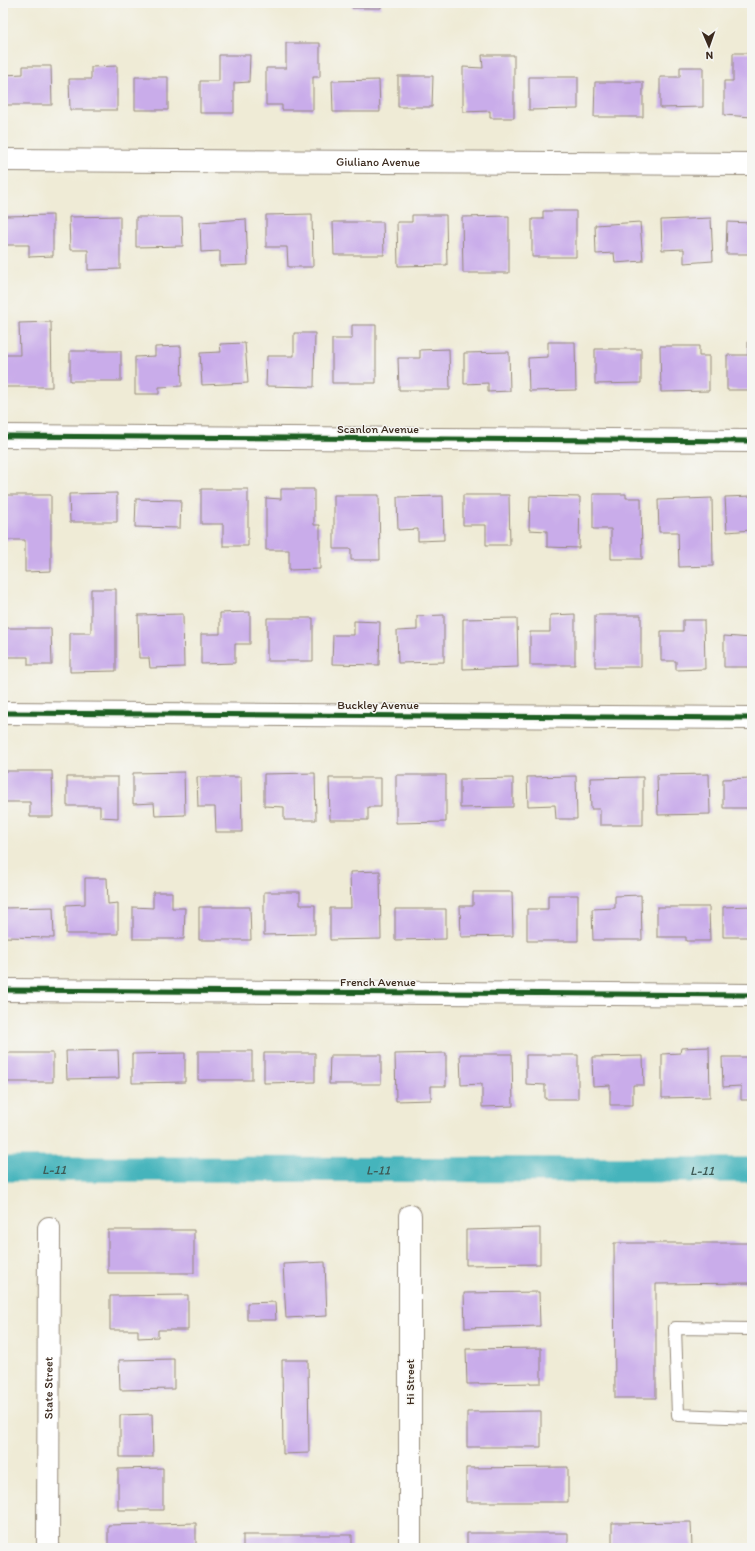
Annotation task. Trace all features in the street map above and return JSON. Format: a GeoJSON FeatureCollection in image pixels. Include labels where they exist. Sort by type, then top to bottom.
{"type":"FeatureCollection","features":[{"type":"Feature","properties":{"kind":"street","name":"Giuliano Avenue"},"geometry":{"type":"LineString","coordinates":[[3,160],[752,164]]}},
{"type":"Feature","properties":{"kind":"street","name":"Scanlon Avenue"},"geometry":{"type":"LineString","coordinates":[[3,436],[752,441]]}},
{"type":"Feature","properties":{"kind":"street","name":"Buckley Avenue"},"geometry":{"type":"LineString","coordinates":[[3,713],[752,718]]}},
{"type":"Feature","properties":{"kind":"street","name":"French Avenue"},"geometry":{"type":"LineString","coordinates":[[3,990],[752,995]]}},
{"type":"Feature","properties":{"kind":"street","name":"Hi Street"},"geometry":{"type":"LineString","coordinates":[[410,1216],[410,1548]]}},
{"type":"Feature","properties":{"kind":"street","name":"State Street"},"geometry":{"type":"LineString","coordinates":[[48,1548],[49,1228]]}},
{"type":"Feature","properties":{"kind":"lane"},"geometry":{"type":"LineString","coordinates":[[752,1329],[675,1328],[678,1415],[752,1418]]}},
{"type":"Feature","properties":{"kind":"building"},"geometry":{"type":"Polygon","coordinates":[[[352,3],[381,3],[381,8],[352,8],[352,3]]]}},
{"type":"Feature","properties":{"kind":"building"},"geometry":{"type":"Polygon","coordinates":[[[286,43],[320,43],[320,77],[313,77],[313,110],[282,110],[282,105],[266,105],[266,68],[286,68],[286,43]]]}},
{"type":"Feature","properties":{"kind":"building"},"geometry":{"type":"Polygon","coordinates":[[[733,53],[752,53],[752,117],[724,115],[724,81],[733,81],[733,53]]]}},
{"type":"Feature","properties":{"kind":"building"},"geometry":{"type":"Polygon","coordinates":[[[219,55],[250,55],[249,82],[234,83],[234,113],[200,113],[200,81],[219,81],[219,55]]]}},
{"type":"Feature","properties":{"kind":"building"},"geometry":{"type":"Polygon","coordinates":[[[482,55],[514,55],[514,118],[490,118],[490,111],[463,112],[463,67],[483,68],[482,55]]]}},
{"type":"Feature","properties":{"kind":"building"},"geometry":{"type":"Polygon","coordinates":[[[23,66],[51,66],[52,105],[4,105],[3,75],[23,74],[23,66]]]}},
{"type":"Feature","properties":{"kind":"building"},"geometry":{"type":"Polygon","coordinates":[[[117,66],[117,110],[70,110],[69,79],[91,79],[91,67],[117,66]]]}},
{"type":"Feature","properties":{"kind":"building"},"geometry":{"type":"Polygon","coordinates":[[[680,67],[703,67],[703,107],[660,108],[660,77],[680,77],[680,67]]]}},
{"type":"Feature","properties":{"kind":"building"},"geometry":{"type":"Polygon","coordinates":[[[398,76],[433,76],[432,107],[398,107],[398,76]]]}},
{"type":"Feature","properties":{"kind":"building"},"geometry":{"type":"Polygon","coordinates":[[[135,77],[168,77],[168,110],[135,110],[135,77]]]}},
{"type":"Feature","properties":{"kind":"building"},"geometry":{"type":"Polygon","coordinates":[[[529,77],[578,77],[578,109],[529,110],[529,77]]]}},
{"type":"Feature","properties":{"kind":"building"},"geometry":{"type":"Polygon","coordinates":[[[379,80],[380,112],[333,112],[332,81],[379,80]]]}},
{"type":"Feature","properties":{"kind":"building"},"geometry":{"type":"Polygon","coordinates":[[[595,82],[643,82],[643,117],[594,117],[595,82]]]}},
{"type":"Feature","properties":{"kind":"building"},"geometry":{"type":"Polygon","coordinates":[[[543,211],[576,211],[576,257],[532,257],[532,219],[543,219],[543,211]]]}},
{"type":"Feature","properties":{"kind":"building"},"geometry":{"type":"Polygon","coordinates":[[[312,214],[313,267],[288,267],[287,247],[266,247],[266,215],[312,214]]]}},
{"type":"Feature","properties":{"kind":"building"},"geometry":{"type":"Polygon","coordinates":[[[53,215],[53,256],[29,257],[29,245],[4,245],[4,216],[53,215]]]}},
{"type":"Feature","properties":{"kind":"building"},"geometry":{"type":"Polygon","coordinates":[[[412,215],[446,215],[447,265],[398,266],[397,222],[412,222],[412,215]]]}},
{"type":"Feature","properties":{"kind":"building"},"geometry":{"type":"Polygon","coordinates":[[[120,216],[120,269],[88,270],[88,250],[70,250],[69,217],[120,216]]]}},
{"type":"Feature","properties":{"kind":"building"},"geometry":{"type":"Polygon","coordinates":[[[509,216],[509,273],[463,273],[462,217],[509,216]]]}},
{"type":"Feature","properties":{"kind":"building"},"geometry":{"type":"Polygon","coordinates":[[[136,217],[182,217],[183,246],[136,247],[136,217]]]}},
{"type":"Feature","properties":{"kind":"building"},"geometry":{"type":"Polygon","coordinates":[[[711,218],[713,261],[684,263],[684,249],[662,250],[661,220],[711,218]]]}},
{"type":"Feature","properties":{"kind":"building"},"geometry":{"type":"Polygon","coordinates":[[[246,219],[248,265],[220,266],[220,251],[201,252],[200,222],[246,219]]]}},
{"type":"Feature","properties":{"kind":"building"},"geometry":{"type":"Polygon","coordinates":[[[333,222],[383,222],[384,255],[334,255],[333,222]]]}},
{"type":"Feature","properties":{"kind":"building"},"geometry":{"type":"Polygon","coordinates":[[[640,222],[643,261],[615,263],[614,253],[596,254],[595,225],[640,222]]]}},
{"type":"Feature","properties":{"kind":"building"},"geometry":{"type":"Polygon","coordinates":[[[727,222],[752,223],[752,254],[726,254],[727,222]]]}},
{"type":"Feature","properties":{"kind":"building"},"geometry":{"type":"Polygon","coordinates":[[[51,322],[52,387],[5,387],[4,355],[20,355],[19,323],[51,322]]]}},
{"type":"Feature","properties":{"kind":"building"},"geometry":{"type":"Polygon","coordinates":[[[352,325],[376,325],[376,383],[332,383],[332,339],[352,339],[352,325]]]}},
{"type":"Feature","properties":{"kind":"building"},"geometry":{"type":"Polygon","coordinates":[[[294,333],[315,333],[314,387],[266,386],[267,356],[294,356],[294,333]]]}},
{"type":"Feature","properties":{"kind":"building"},"geometry":{"type":"Polygon","coordinates":[[[748,341],[752,341],[752,390],[727,390],[727,355],[748,355],[748,341]]]}},
{"type":"Feature","properties":{"kind":"building"},"geometry":{"type":"Polygon","coordinates":[[[548,342],[575,342],[576,390],[529,391],[528,358],[548,357],[548,342]]]}},
{"type":"Feature","properties":{"kind":"building"},"geometry":{"type":"Polygon","coordinates":[[[245,343],[248,383],[202,385],[200,353],[221,352],[220,344],[245,343]]]}},
{"type":"Feature","properties":{"kind":"building"},"geometry":{"type":"Polygon","coordinates":[[[181,346],[182,386],[159,387],[159,394],[135,394],[135,357],[155,356],[155,347],[181,346]]]}},
{"type":"Feature","properties":{"kind":"building"},"geometry":{"type":"Polygon","coordinates":[[[660,346],[699,346],[699,356],[709,356],[709,391],[661,392],[660,346]]]}},
{"type":"Feature","properties":{"kind":"building"},"geometry":{"type":"Polygon","coordinates":[[[449,349],[450,390],[399,390],[398,358],[420,358],[420,350],[449,349]]]}},
{"type":"Feature","properties":{"kind":"building"},"geometry":{"type":"Polygon","coordinates":[[[595,349],[641,349],[641,383],[595,384],[595,349]]]}},
{"type":"Feature","properties":{"kind":"building"},"geometry":{"type":"Polygon","coordinates":[[[70,351],[121,351],[121,381],[70,381],[70,351]]]}},
{"type":"Feature","properties":{"kind":"building"},"geometry":{"type":"Polygon","coordinates":[[[509,352],[510,391],[488,392],[488,383],[464,384],[464,353],[509,352]]]}},
{"type":"Feature","properties":{"kind":"building"},"geometry":{"type":"Polygon","coordinates":[[[201,489],[248,489],[248,546],[223,546],[223,524],[201,524],[201,489]]]}},
{"type":"Feature","properties":{"kind":"building"},"geometry":{"type":"Polygon","coordinates":[[[281,489],[314,489],[314,525],[320,525],[320,569],[289,570],[289,550],[266,550],[266,498],[281,499],[281,489]]]}},
{"type":"Feature","properties":{"kind":"building"},"geometry":{"type":"Polygon","coordinates":[[[117,493],[117,522],[70,522],[69,494],[117,493]]]}},
{"type":"Feature","properties":{"kind":"building"},"geometry":{"type":"Polygon","coordinates":[[[593,494],[626,494],[626,498],[641,498],[642,559],[611,559],[611,529],[593,529],[593,494]]]}},
{"type":"Feature","properties":{"kind":"building"},"geometry":{"type":"Polygon","coordinates":[[[4,495],[51,495],[51,571],[25,572],[25,540],[4,540],[4,495]]]}},
{"type":"Feature","properties":{"kind":"building"},"geometry":{"type":"Polygon","coordinates":[[[334,495],[379,495],[380,560],[351,560],[351,549],[334,549],[334,495]]]}},
{"type":"Feature","properties":{"kind":"building"},"geometry":{"type":"Polygon","coordinates":[[[463,495],[509,495],[510,545],[486,545],[486,525],[463,525],[463,495]]]}},
{"type":"Feature","properties":{"kind":"building"},"geometry":{"type":"Polygon","coordinates":[[[443,496],[444,540],[418,541],[418,529],[398,530],[397,497],[443,496]]]}},
{"type":"Feature","properties":{"kind":"building"},"geometry":{"type":"Polygon","coordinates":[[[530,496],[580,497],[579,548],[547,547],[547,531],[529,530],[530,496]]]}},
{"type":"Feature","properties":{"kind":"building"},"geometry":{"type":"Polygon","coordinates":[[[752,496],[752,530],[727,532],[725,497],[752,496]]]}},
{"type":"Feature","properties":{"kind":"building"},"geometry":{"type":"Polygon","coordinates":[[[712,498],[713,566],[679,567],[678,532],[659,532],[658,500],[712,498]]]}},
{"type":"Feature","properties":{"kind":"building"},"geometry":{"type":"Polygon","coordinates":[[[136,499],[181,500],[180,528],[135,527],[136,499]]]}},
{"type":"Feature","properties":{"kind":"building"},"geometry":{"type":"Polygon","coordinates":[[[91,589],[116,589],[116,671],[70,672],[70,633],[91,633],[91,589]]]}},
{"type":"Feature","properties":{"kind":"building"},"geometry":{"type":"Polygon","coordinates":[[[250,612],[250,644],[235,644],[235,663],[201,664],[201,634],[220,634],[220,613],[250,612]]]}},
{"type":"Feature","properties":{"kind":"building"},"geometry":{"type":"Polygon","coordinates":[[[183,614],[184,667],[150,668],[149,658],[139,658],[138,615],[183,614]]]}},
{"type":"Feature","properties":{"kind":"building"},"geometry":{"type":"Polygon","coordinates":[[[575,614],[575,665],[530,665],[530,632],[550,632],[550,615],[575,614]]]}},
{"type":"Feature","properties":{"kind":"building"},"geometry":{"type":"Polygon","coordinates":[[[444,615],[444,662],[398,663],[397,631],[417,630],[417,616],[444,615]]]}},
{"type":"Feature","properties":{"kind":"building"},"geometry":{"type":"Polygon","coordinates":[[[595,615],[641,615],[641,667],[595,667],[595,615]]]}},
{"type":"Feature","properties":{"kind":"building"},"geometry":{"type":"Polygon","coordinates":[[[267,618],[313,618],[313,661],[267,661],[267,618]]]}},
{"type":"Feature","properties":{"kind":"building"},"geometry":{"type":"Polygon","coordinates":[[[517,618],[518,667],[463,669],[463,619],[517,618]]]}},
{"type":"Feature","properties":{"kind":"building"},"geometry":{"type":"Polygon","coordinates":[[[683,620],[704,620],[705,669],[676,670],[676,661],[661,661],[661,631],[683,631],[683,620]]]}},
{"type":"Feature","properties":{"kind":"building"},"geometry":{"type":"Polygon","coordinates":[[[354,621],[380,622],[379,665],[332,664],[333,635],[354,635],[354,621]]]}},
{"type":"Feature","properties":{"kind":"building"},"geometry":{"type":"Polygon","coordinates":[[[4,628],[51,628],[52,665],[28,665],[28,657],[4,657],[4,628]]]}},
{"type":"Feature","properties":{"kind":"building"},"geometry":{"type":"Polygon","coordinates":[[[724,636],[752,638],[752,667],[724,667],[724,636]]]}},
{"type":"Feature","properties":{"kind":"building"},"geometry":{"type":"Polygon","coordinates":[[[3,771],[52,771],[53,817],[30,817],[30,802],[3,802],[3,771]]]}},
{"type":"Feature","properties":{"kind":"building"},"geometry":{"type":"Polygon","coordinates":[[[184,772],[185,815],[155,816],[154,803],[133,804],[133,773],[184,772]]]}},
{"type":"Feature","properties":{"kind":"building"},"geometry":{"type":"Polygon","coordinates":[[[315,773],[316,820],[284,820],[284,807],[264,806],[264,774],[315,773]]]}},
{"type":"Feature","properties":{"kind":"building"},"geometry":{"type":"Polygon","coordinates":[[[709,774],[710,814],[658,815],[657,775],[709,774]]]}},
{"type":"Feature","properties":{"kind":"building"},"geometry":{"type":"Polygon","coordinates":[[[396,775],[446,775],[446,822],[396,823],[396,775]]]}},
{"type":"Feature","properties":{"kind":"building"},"geometry":{"type":"Polygon","coordinates":[[[576,776],[577,819],[556,819],[555,805],[528,806],[527,777],[576,776]]]}},
{"type":"Feature","properties":{"kind":"building"},"geometry":{"type":"Polygon","coordinates":[[[67,777],[118,777],[118,818],[100,817],[100,806],[67,806],[67,777]]]}},
{"type":"Feature","properties":{"kind":"building"},"geometry":{"type":"Polygon","coordinates":[[[197,777],[241,777],[242,832],[216,832],[215,807],[198,807],[197,777]]]}},
{"type":"Feature","properties":{"kind":"building"},"geometry":{"type":"Polygon","coordinates":[[[643,777],[643,825],[600,825],[600,809],[591,809],[590,778],[643,777]]]}},
{"type":"Feature","properties":{"kind":"building"},"geometry":{"type":"Polygon","coordinates":[[[329,778],[381,778],[381,807],[368,807],[368,820],[330,820],[329,778]]]}},
{"type":"Feature","properties":{"kind":"building"},"geometry":{"type":"Polygon","coordinates":[[[513,778],[513,807],[460,808],[460,779],[513,778]]]}},
{"type":"Feature","properties":{"kind":"building"},"geometry":{"type":"Polygon","coordinates":[[[752,778],[752,808],[723,808],[723,779],[752,778]]]}},
{"type":"Feature","properties":{"kind":"building"},"geometry":{"type":"Polygon","coordinates":[[[380,871],[381,939],[330,940],[330,908],[351,908],[350,872],[380,871]]]}},
{"type":"Feature","properties":{"kind":"building"},"geometry":{"type":"Polygon","coordinates":[[[85,878],[107,878],[108,904],[118,903],[118,934],[66,934],[66,905],[85,904],[85,878]]]}},
{"type":"Feature","properties":{"kind":"building"},"geometry":{"type":"Polygon","coordinates":[[[153,892],[172,892],[172,908],[185,908],[184,939],[133,939],[133,907],[153,908],[153,892]]]}},
{"type":"Feature","properties":{"kind":"building"},"geometry":{"type":"Polygon","coordinates":[[[264,892],[300,892],[300,905],[315,905],[315,934],[264,935],[264,892]]]}},
{"type":"Feature","properties":{"kind":"building"},"geometry":{"type":"Polygon","coordinates":[[[473,892],[512,892],[513,936],[461,937],[460,906],[473,906],[473,892]]]}},
{"type":"Feature","properties":{"kind":"building"},"geometry":{"type":"Polygon","coordinates":[[[548,895],[578,895],[578,941],[527,941],[527,909],[548,909],[548,895]]]}},
{"type":"Feature","properties":{"kind":"building"},"geometry":{"type":"Polygon","coordinates":[[[641,895],[642,940],[593,940],[592,909],[615,908],[615,896],[641,895]]]}},
{"type":"Feature","properties":{"kind":"building"},"geometry":{"type":"Polygon","coordinates":[[[752,906],[752,937],[723,937],[723,907],[752,906]]]}},
{"type":"Feature","properties":{"kind":"building"},"geometry":{"type":"Polygon","coordinates":[[[53,907],[54,938],[3,937],[3,908],[53,907]]]}},
{"type":"Feature","properties":{"kind":"building"},"geometry":{"type":"Polygon","coordinates":[[[199,907],[250,907],[251,940],[199,940],[199,907]]]}},
{"type":"Feature","properties":{"kind":"building"},"geometry":{"type":"Polygon","coordinates":[[[657,907],[709,907],[710,941],[686,941],[686,937],[657,937],[657,907]]]}},
{"type":"Feature","properties":{"kind":"building"},"geometry":{"type":"Polygon","coordinates":[[[395,909],[446,909],[446,939],[395,940],[395,909]]]}},
{"type":"Feature","properties":{"kind":"building"},"geometry":{"type":"Polygon","coordinates":[[[709,1047],[710,1097],[662,1098],[662,1054],[680,1053],[681,1048],[709,1047]]]}},
{"type":"Feature","properties":{"kind":"building"},"geometry":{"type":"Polygon","coordinates":[[[118,1050],[119,1078],[67,1079],[66,1051],[118,1050]]]}},
{"type":"Feature","properties":{"kind":"building"},"geometry":{"type":"Polygon","coordinates":[[[198,1051],[252,1051],[252,1080],[198,1080],[198,1051]]]}},
{"type":"Feature","properties":{"kind":"building"},"geometry":{"type":"Polygon","coordinates":[[[3,1053],[53,1053],[53,1082],[3,1082],[3,1053]]]}},
{"type":"Feature","properties":{"kind":"building"},"geometry":{"type":"Polygon","coordinates":[[[185,1053],[185,1082],[132,1083],[132,1054],[185,1053]]]}},
{"type":"Feature","properties":{"kind":"building"},"geometry":{"type":"Polygon","coordinates":[[[264,1053],[315,1053],[315,1082],[264,1083],[264,1053]]]}},
{"type":"Feature","properties":{"kind":"building"},"geometry":{"type":"Polygon","coordinates":[[[446,1053],[446,1086],[431,1086],[431,1100],[396,1101],[395,1054],[446,1053]]]}},
{"type":"Feature","properties":{"kind":"building"},"geometry":{"type":"Polygon","coordinates":[[[460,1054],[512,1054],[513,1106],[482,1107],[482,1084],[461,1085],[460,1054]]]}},
{"type":"Feature","properties":{"kind":"building"},"geometry":{"type":"Polygon","coordinates":[[[330,1055],[381,1055],[381,1084],[329,1084],[330,1055]]]}},
{"type":"Feature","properties":{"kind":"building"},"geometry":{"type":"Polygon","coordinates":[[[526,1055],[578,1055],[578,1099],[545,1099],[545,1085],[526,1084],[526,1055]]]}},
{"type":"Feature","properties":{"kind":"building"},"geometry":{"type":"Polygon","coordinates":[[[643,1056],[644,1085],[633,1085],[633,1105],[610,1105],[610,1085],[593,1086],[592,1057],[643,1056]]]}},
{"type":"Feature","properties":{"kind":"building"},"geometry":{"type":"Polygon","coordinates":[[[722,1057],[752,1057],[752,1100],[741,1100],[741,1086],[723,1087],[722,1057]]]}},
{"type":"Feature","properties":{"kind":"building"},"geometry":{"type":"Polygon","coordinates":[[[540,1228],[540,1264],[466,1265],[466,1230],[540,1228]]]}},
{"type":"Feature","properties":{"kind":"building"},"geometry":{"type":"Polygon","coordinates":[[[108,1230],[194,1230],[194,1273],[108,1273],[108,1230]]]}},
{"type":"Feature","properties":{"kind":"building"},"geometry":{"type":"Polygon","coordinates":[[[614,1243],[752,1243],[752,1283],[656,1284],[656,1398],[615,1398],[614,1243]]]}},
{"type":"Feature","properties":{"kind":"building"},"geometry":{"type":"Polygon","coordinates":[[[325,1262],[327,1316],[286,1318],[283,1264],[325,1262]]]}},
{"type":"Feature","properties":{"kind":"building"},"geometry":{"type":"Polygon","coordinates":[[[539,1292],[540,1326],[465,1328],[464,1293],[539,1292]]]}},
{"type":"Feature","properties":{"kind":"building"},"geometry":{"type":"Polygon","coordinates":[[[188,1295],[188,1330],[158,1330],[158,1337],[138,1338],[138,1330],[110,1330],[110,1296],[188,1295]]]}},
{"type":"Feature","properties":{"kind":"building"},"geometry":{"type":"Polygon","coordinates":[[[275,1302],[276,1320],[247,1320],[247,1303],[275,1302]]]}},
{"type":"Feature","properties":{"kind":"building"},"geometry":{"type":"Polygon","coordinates":[[[541,1348],[541,1383],[467,1384],[466,1349],[541,1348]]]}},
{"type":"Feature","properties":{"kind":"building"},"geometry":{"type":"Polygon","coordinates":[[[174,1359],[174,1389],[120,1390],[119,1360],[174,1359]]]}},
{"type":"Feature","properties":{"kind":"building"},"geometry":{"type":"Polygon","coordinates":[[[282,1360],[308,1360],[309,1453],[283,1454],[282,1360]]]}},
{"type":"Feature","properties":{"kind":"building"},"geometry":{"type":"Polygon","coordinates":[[[541,1411],[541,1447],[467,1447],[467,1412],[541,1411]]]}},
{"type":"Feature","properties":{"kind":"building"},"geometry":{"type":"Polygon","coordinates":[[[152,1414],[153,1457],[120,1457],[120,1415],[152,1414]]]}},
{"type":"Feature","properties":{"kind":"building"},"geometry":{"type":"Polygon","coordinates":[[[568,1467],[568,1502],[466,1502],[466,1468],[568,1467]]]}},
{"type":"Feature","properties":{"kind":"building"},"geometry":{"type":"Polygon","coordinates":[[[163,1468],[163,1510],[118,1510],[118,1469],[163,1468]]]}},
{"type":"Feature","properties":{"kind":"building"},"geometry":{"type":"Polygon","coordinates":[[[691,1522],[692,1548],[612,1548],[612,1523],[691,1522]]]}},
{"type":"Feature","properties":{"kind":"building"},"geometry":{"type":"Polygon","coordinates":[[[196,1523],[196,1548],[108,1548],[108,1525],[196,1523]]]}},
{"type":"Feature","properties":{"kind":"building"},"geometry":{"type":"Polygon","coordinates":[[[467,1533],[568,1533],[568,1548],[467,1548],[467,1533]]]}},
{"type":"Feature","properties":{"kind":"building"},"geometry":{"type":"Polygon","coordinates":[[[243,1535],[352,1535],[352,1548],[243,1548],[243,1535]]]}},
{"type":"Feature","properties":{"kind":"waterway","name":"L-11"},"geometry":{"type":"LineString","coordinates":[[3,1169],[752,1170]]}},
{"type":"Feature","properties":{"kind":"cycle path"},"geometry":{"type":"LineString","coordinates":[[3,436],[752,441]]}},
{"type":"Feature","properties":{"kind":"cycle path"},"geometry":{"type":"LineString","coordinates":[[3,713],[752,718]]}},
{"type":"Feature","properties":{"kind":"cycle path"},"geometry":{"type":"LineString","coordinates":[[3,990],[752,995]]}}]}
